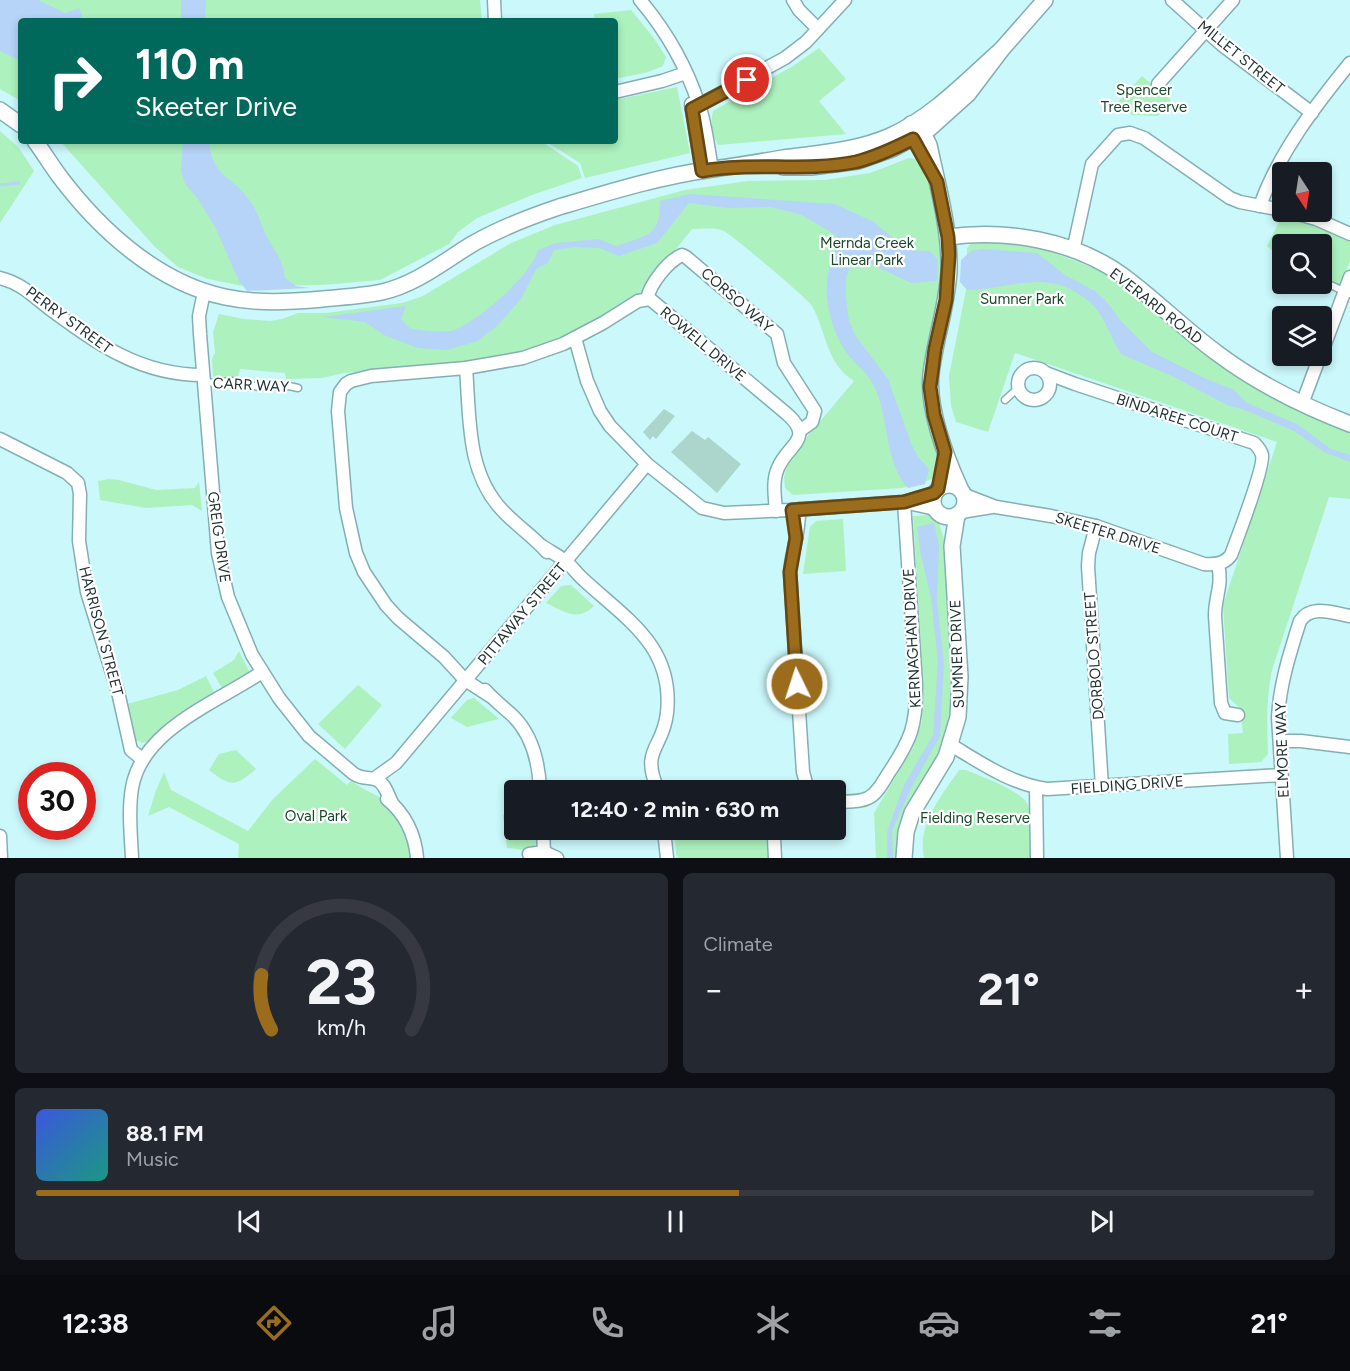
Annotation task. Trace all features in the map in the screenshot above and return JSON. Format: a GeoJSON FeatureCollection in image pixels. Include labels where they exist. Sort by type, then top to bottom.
{"type":"FeatureCollection","features":[{"type":"Feature","properties":{"kind":"street"},"geometry":{"type":"LineString","coordinates":[[494,0],[495,18]]}},
{"type":"Feature","properties":{"kind":"street"},"geometry":{"type":"LineString","coordinates":[[640,0],[674,45],[686,73],[696,108],[707,170]]}},
{"type":"Feature","properties":{"kind":"street"},"geometry":{"type":"LineString","coordinates":[[793,0],[799,10],[818,29]]}},
{"type":"Feature","properties":{"kind":"street"},"geometry":{"type":"LineString","coordinates":[[696,108],[785,58],[806,42],[845,0]]}},
{"type":"Feature","properties":{"kind":"street"},"geometry":{"type":"LineString","coordinates":[[41,144],[71,191],[126,246],[156,269],[209,293],[248,301],[288,303],[386,291],[420,277],[472,244],[522,220],[638,185],[732,166],[811,167],[837,165],[878,155],[949,113],[968,94],[1045,0]]}},
{"type":"Feature","properties":{"kind":"street","name":"MILLET STREET"},"geometry":{"type":"LineString","coordinates":[[1172,0],[1238,58],[1312,113]]}},
{"type":"Feature","properties":{"kind":"street"},"geometry":{"type":"LineString","coordinates":[[1158,84],[1233,0]]}},
{"type":"Feature","properties":{"kind":"street"},"geometry":{"type":"LineString","coordinates":[[1260,206],[1274,172],[1312,113],[1350,63]]}},
{"type":"Feature","properties":{"kind":"street"},"geometry":{"type":"LineString","coordinates":[[618,91],[686,73]]}},
{"type":"Feature","properties":{"kind":"street"},"geometry":{"type":"LineString","coordinates":[[0,110],[18,123]]}},
{"type":"Feature","properties":{"kind":"street"},"geometry":{"type":"LineString","coordinates":[[904,502],[936,511],[947,517],[959,513],[965,504],[945,452],[930,387],[935,349],[948,287],[949,255],[948,237],[929,145],[916,132]]}},
{"type":"Feature","properties":{"kind":"street"},"geometry":{"type":"LineString","coordinates":[[1072,250],[1092,164],[1114,138],[1124,134],[1135,134],[1143,138],[1230,198],[1272,208]]}},
{"type":"Feature","properties":{"kind":"street"},"geometry":{"type":"LineString","coordinates":[[1323,222],[1350,234]]}},
{"type":"Feature","properties":{"kind":"street","name":"EVERARD ROAD"},"geometry":{"type":"LineString","coordinates":[[948,237],[982,234],[1020,237],[1072,250],[1120,274],[1217,353],[1259,381],[1302,404],[1350,424]]}},
{"type":"Feature","properties":{"kind":"street","name":"CORSO WAY"},"geometry":{"type":"LineString","coordinates":[[647,299],[652,287],[671,262],[682,255],[764,322],[777,334],[784,363],[814,411],[812,422],[801,430]]}},
{"type":"Feature","properties":{"kind":"street"},"geometry":{"type":"LineString","coordinates":[[1332,328],[1347,293],[1350,277]]}},
{"type":"Feature","properties":{"kind":"street","name":"PERRY STREET"},"geometry":{"type":"LineString","coordinates":[[0,278],[20,284],[51,309],[118,355],[150,368],[203,376]]}},
{"type":"Feature","properties":{"kind":"street","name":"GREIG DRIVE"},"geometry":{"type":"LineString","coordinates":[[209,293],[200,307],[200,328],[214,516],[223,578],[240,629],[279,698],[309,736],[361,779],[377,783]]}},
{"type":"Feature","properties":{"kind":"street","name":"ROWELL DRIVE"},"geometry":{"type":"LineString","coordinates":[[539,780],[537,761],[528,737],[513,717],[398,618],[386,605],[364,572],[356,553],[346,508],[338,411],[340,392],[346,384],[371,376],[466,368],[523,358],[574,338],[638,302],[650,299],[787,414],[801,430]]}},
{"type":"Feature","properties":{"kind":"street"},"geometry":{"type":"LineString","coordinates":[[574,338],[587,381],[600,411],[623,441],[691,500],[713,512],[776,511],[904,502],[936,491],[946,484],[962,492]]}},
{"type":"Feature","properties":{"kind":"street"},"geometry":{"type":"LineString","coordinates":[[1302,404],[1316,366]]}},
{"type":"Feature","properties":{"kind":"street"},"geometry":{"type":"LineString","coordinates":[[466,368],[474,457],[492,498],[542,546],[637,626],[656,654],[667,688],[663,732],[650,760],[654,780]]}},
{"type":"Feature","properties":{"kind":"street","name":"BINDAREE COURT"},"geometry":{"type":"LineString","coordinates":[[1018,388],[1019,378],[1026,370],[1036,368],[1075,384],[1254,443],[1262,454],[1262,462],[1231,555],[1218,564]]}},
{"type":"Feature","properties":{"kind":"street"},"geometry":{"type":"LineString","coordinates":[[1046,373],[1050,381],[1049,391]]}},
{"type":"Feature","properties":{"kind":"street"},"geometry":{"type":"LineString","coordinates":[[1018,388],[1023,397],[1033,401],[1042,398],[1049,391],[1063,384],[1075,384]]}},
{"type":"Feature","properties":{"kind":"street"},"geometry":{"type":"LineString","coordinates":[[776,511],[775,476],[783,458],[799,438],[801,430]]}},
{"type":"Feature","properties":{"kind":"street","name":"HARRISON STREET"},"geometry":{"type":"LineString","coordinates":[[0,439],[67,472],[78,483],[80,490],[79,541],[82,566],[92,608],[118,692],[129,743],[144,756]]}},
{"type":"Feature","properties":{"kind":"street"},"geometry":{"type":"LineString","coordinates":[[936,511],[933,498],[945,452]]}},
{"type":"Feature","properties":{"kind":"street","name":"PITTAWAY STREET"},"geometry":{"type":"LineString","coordinates":[[377,783],[396,764],[647,464]]}},
{"type":"Feature","properties":{"kind":"street","name":"SKEETER DRIVE"},"geometry":{"type":"LineString","coordinates":[[962,492],[996,507],[1096,526],[1204,564],[1218,564]]}},
{"type":"Feature","properties":{"kind":"street","name":"KERNAGHAN DRIVE"},"geometry":{"type":"LineString","coordinates":[[846,801],[864,800],[876,791],[903,752],[914,723],[916,684],[904,502]]}},
{"type":"Feature","properties":{"kind":"street","name":"SKEETER DRIVE"},"geometry":{"type":"LineString","coordinates":[[959,513],[996,507]]}},
{"type":"Feature","properties":{"kind":"street"},"geometry":{"type":"LineString","coordinates":[[795,510],[796,538],[790,572],[802,780]]}},
{"type":"Feature","properties":{"kind":"street","name":"SUMNER DRIVE"},"geometry":{"type":"LineString","coordinates":[[936,511],[952,546]]}},
{"type":"Feature","properties":{"kind":"street","name":"SUMNER DRIVE"},"geometry":{"type":"LineString","coordinates":[[904,858],[906,832],[912,813],[933,781],[949,748],[958,717],[960,698],[952,546],[959,513]]}},
{"type":"Feature","properties":{"kind":"street","name":"DORBOLO STREET"},"geometry":{"type":"LineString","coordinates":[[1096,526],[1088,566],[1102,787]]}},
{"type":"Feature","properties":{"kind":"street"},"geometry":{"type":"LineString","coordinates":[[1218,564],[1221,584],[1215,616],[1221,703],[1225,713],[1239,715]]}},
{"type":"Feature","properties":{"kind":"street","name":"ELMORE WAY"},"geometry":{"type":"LineString","coordinates":[[1287,858],[1280,741],[1279,699],[1282,680],[1300,621],[1307,613],[1315,611],[1349,612]]}},
{"type":"Feature","properties":{"kind":"street"},"geometry":{"type":"LineString","coordinates":[[132,858],[130,803],[134,779],[144,756],[160,739],[214,701],[264,674]]}},
{"type":"Feature","properties":{"kind":"street"},"geometry":{"type":"LineString","coordinates":[[1280,741],[1350,747]]}},
{"type":"Feature","properties":{"kind":"street","name":"FIELDING DRIVE"},"geometry":{"type":"LineString","coordinates":[[949,748],[1016,782],[1036,788],[1102,787],[1281,775]]}},
{"type":"Feature","properties":{"kind":"street"},"geometry":{"type":"LineString","coordinates":[[803,772],[805,780]]}},
{"type":"Feature","properties":{"kind":"street"},"geometry":{"type":"LineString","coordinates":[[377,783],[410,828],[416,845],[417,858]]}},
{"type":"Feature","properties":{"kind":"street"},"geometry":{"type":"LineString","coordinates":[[1036,788],[1037,858]]}},
{"type":"Feature","properties":{"kind":"street"},"geometry":{"type":"LineString","coordinates":[[0,836],[1,858]]}},
{"type":"Feature","properties":{"kind":"street"},"geometry":{"type":"LineString","coordinates":[[543,840],[544,852]]}},
{"type":"Feature","properties":{"kind":"street"},"geometry":{"type":"LineString","coordinates":[[665,840],[667,858]]}},
{"type":"Feature","properties":{"kind":"street"},"geometry":{"type":"LineString","coordinates":[[775,840],[776,858]]}},
{"type":"Feature","properties":{"kind":"street"},"geometry":{"type":"LineString","coordinates":[[529,854],[544,852],[556,858]]}},
{"type":"Feature","properties":{"kind":"lane"},"geometry":{"type":"LineString","coordinates":[[1332,286],[1347,293]]}},
{"type":"Feature","properties":{"kind":"lane","name":"CARR WAY"},"geometry":{"type":"LineString","coordinates":[[203,376],[259,387],[298,388]]}},
{"type":"Feature","properties":{"kind":"lane"},"geometry":{"type":"LineString","coordinates":[[1005,400],[1018,388]]}},
{"type":"Feature","properties":{"kind":"green space"},"geometry":{"type":"Polygon","coordinates":[[[0,0],[480,0],[482,18],[18,18],[18,99],[0,89],[0,0]]]}},
{"type":"Feature","properties":{"kind":"green space"},"geometry":{"type":"Polygon","coordinates":[[[631,10],[666,57],[663,66],[648,72],[618,78],[618,18],[595,18],[594,14],[631,10]]]}},
{"type":"Feature","properties":{"kind":"green space"},"geometry":{"type":"Polygon","coordinates":[[[819,48],[846,79],[819,101],[846,134],[718,145],[712,128],[713,111],[793,66],[819,48]]]}},
{"type":"Feature","properties":{"kind":"green space","name":"Spencer Tree Reserve"},"geometry":{"type":"Polygon","coordinates":[[[1142,76],[1171,100],[1158,116],[1132,115],[1118,102],[1142,76]]]}},
{"type":"Feature","properties":{"kind":"green space"},"geometry":{"type":"Polygon","coordinates":[[[677,87],[690,153],[585,178],[580,163],[550,144],[618,144],[618,99],[677,87]]]}},
{"type":"Feature","properties":{"kind":"green space"},"geometry":{"type":"Polygon","coordinates":[[[0,131],[19,148],[34,171],[0,223],[0,131]]]}},
{"type":"Feature","properties":{"kind":"green space"},"geometry":{"type":"Polygon","coordinates":[[[63,144],[545,144],[578,166],[582,178],[532,195],[477,218],[458,232],[449,244],[380,280],[322,285],[243,286],[208,279],[178,267],[155,247],[63,144]]]}},
{"type":"Feature","properties":{"kind":"green space","name":"Mernda Creek Linear Park"},"geometry":{"type":"Polygon","coordinates":[[[909,158],[920,160],[928,176],[934,194],[941,236],[940,299],[923,371],[924,402],[937,449],[936,478],[902,488],[793,495],[785,488],[784,477],[790,457],[854,381],[845,374],[832,356],[817,315],[808,301],[741,244],[724,231],[717,229],[692,229],[644,289],[628,303],[564,339],[501,359],[344,373],[322,378],[286,379],[285,373],[240,369],[238,377],[213,377],[212,358],[215,353],[213,332],[219,314],[270,321],[298,313],[326,313],[402,303],[423,296],[511,243],[555,225],[685,190],[748,181],[825,180],[870,173],[909,158]]]}},
{"type":"Feature","properties":{"kind":"green space"},"geometry":{"type":"Polygon","coordinates":[[[1279,222],[1307,222],[1350,242],[1350,261],[1340,286],[1332,284],[1332,234],[1273,234],[1279,222]]]}},
{"type":"Feature","properties":{"kind":"green space"},"geometry":{"type":"Polygon","coordinates":[[[1272,236],[1272,250],[1267,246],[1272,236]]]}},
{"type":"Feature","properties":{"kind":"green space","name":"Sumner Park"},"geometry":{"type":"Polygon","coordinates":[[[973,241],[1023,244],[1042,248],[1103,272],[1130,290],[1207,354],[1350,430],[1350,499],[1329,497],[1272,670],[1267,722],[1268,754],[1261,762],[1229,764],[1228,734],[1243,733],[1240,708],[1229,698],[1223,605],[1277,442],[1015,353],[988,432],[956,422],[951,406],[949,376],[966,290],[967,248],[973,241]]]}},
{"type":"Feature","properties":{"kind":"green space"},"geometry":{"type":"Polygon","coordinates":[[[108,479],[156,490],[195,488],[199,482],[202,511],[192,505],[146,508],[100,500],[98,481],[108,479]]]}},
{"type":"Feature","properties":{"kind":"green space"},"geometry":{"type":"Polygon","coordinates":[[[931,515],[939,523],[945,542],[953,701],[946,741],[937,763],[903,816],[899,835],[899,858],[876,858],[874,813],[913,748],[922,722],[924,691],[913,516],[931,515]]]}},
{"type":"Feature","properties":{"kind":"green space"},"geometry":{"type":"Polygon","coordinates":[[[843,519],[846,571],[803,574],[810,527],[816,521],[843,519]]]}},
{"type":"Feature","properties":{"kind":"green space"},"geometry":{"type":"Polygon","coordinates":[[[571,585],[594,606],[582,614],[571,614],[546,603],[561,586],[571,585]]]}},
{"type":"Feature","properties":{"kind":"green space"},"geometry":{"type":"Polygon","coordinates":[[[239,651],[249,671],[247,677],[222,688],[213,673],[234,660],[239,651]]]}},
{"type":"Feature","properties":{"kind":"green space"},"geometry":{"type":"Polygon","coordinates":[[[206,676],[214,692],[148,741],[143,743],[136,740],[127,704],[178,690],[206,676]]]}},
{"type":"Feature","properties":{"kind":"green space"},"geometry":{"type":"Polygon","coordinates":[[[358,685],[382,705],[345,749],[318,724],[358,685]]]}},
{"type":"Feature","properties":{"kind":"green space"},"geometry":{"type":"Polygon","coordinates":[[[474,698],[499,719],[467,727],[451,718],[467,700],[474,698]]]}},
{"type":"Feature","properties":{"kind":"green space"},"geometry":{"type":"Polygon","coordinates":[[[236,750],[256,769],[249,775],[233,783],[223,780],[209,770],[219,754],[236,750]]]}},
{"type":"Feature","properties":{"kind":"green space","name":"Oval Park"},"geometry":{"type":"Polygon","coordinates":[[[315,759],[347,785],[351,781],[381,798],[407,833],[412,858],[238,858],[239,844],[169,807],[148,816],[164,772],[171,790],[248,831],[273,799],[315,759]]]}},
{"type":"Feature","properties":{"kind":"green space","name":"Fielding Reserve"},"geometry":{"type":"Polygon","coordinates":[[[959,770],[966,770],[1000,784],[1024,800],[1028,805],[1030,817],[1030,858],[924,858],[924,834],[927,822],[959,770]]]}},
{"type":"Feature","properties":{"kind":"green space"},"geometry":{"type":"Polygon","coordinates":[[[506,840],[538,840],[534,848],[526,850],[507,848],[506,840]]]}},
{"type":"Feature","properties":{"kind":"green space"},"geometry":{"type":"Polygon","coordinates":[[[675,840],[766,840],[768,858],[678,858],[675,840]]]}},
{"type":"Feature","properties":{"kind":"water"},"geometry":{"type":"Polygon","coordinates":[[[0,0],[38,0],[65,13],[79,8],[81,18],[18,18],[18,60],[0,51],[0,0]]]}},
{"type":"Feature","properties":{"kind":"water"},"geometry":{"type":"Polygon","coordinates":[[[181,0],[206,0],[205,18],[181,18],[181,0]]]}},
{"type":"Feature","properties":{"kind":"water"},"geometry":{"type":"Polygon","coordinates":[[[183,144],[210,144],[214,162],[224,175],[243,192],[253,206],[280,261],[285,278],[296,286],[310,288],[247,291],[239,281],[215,227],[198,199],[185,184],[181,170],[183,144]]]}},
{"type":"Feature","properties":{"kind":"water"},"geometry":{"type":"Polygon","coordinates":[[[690,194],[835,204],[874,222],[907,250],[930,251],[938,260],[937,281],[911,283],[865,261],[855,261],[846,277],[849,321],[855,335],[888,379],[911,443],[918,457],[929,469],[925,484],[908,488],[900,477],[894,465],[882,410],[873,384],[849,356],[835,330],[828,308],[827,288],[829,268],[837,243],[836,238],[834,234],[802,215],[771,207],[728,208],[689,203],[657,243],[619,256],[599,248],[575,247],[554,250],[548,263],[536,269],[521,299],[497,326],[478,341],[447,350],[418,348],[384,335],[365,322],[323,317],[406,306],[401,319],[411,329],[439,332],[454,330],[477,317],[503,296],[525,272],[538,250],[556,243],[598,239],[616,246],[635,240],[649,233],[658,222],[660,201],[690,194]]]}},
{"type":"Feature","properties":{"kind":"water"},"geometry":{"type":"Polygon","coordinates":[[[982,249],[1037,253],[1065,275],[1095,291],[1152,352],[1234,390],[1247,403],[1297,424],[1331,449],[1350,455],[1350,462],[1324,452],[1294,431],[1245,410],[1227,405],[1174,377],[1121,354],[1097,310],[1085,298],[1072,290],[1046,282],[1033,282],[967,290],[960,282],[961,260],[971,251],[982,249]]]}},
{"type":"Feature","properties":{"kind":"water"},"geometry":{"type":"Polygon","coordinates":[[[934,523],[939,545],[937,600],[944,663],[940,736],[911,788],[892,831],[893,858],[887,858],[887,832],[903,787],[933,735],[938,662],[931,598],[917,527],[934,523]]]}},
{"type":"Feature","properties":{"kind":"building"},"geometry":{"type":"Polygon","coordinates":[[[664,409],[675,416],[656,439],[653,436],[650,440],[643,432],[664,409]]]}},
{"type":"Feature","properties":{"kind":"building"},"geometry":{"type":"Polygon","coordinates":[[[692,431],[705,440],[708,437],[741,464],[717,493],[671,452],[692,431]]]}},
{"type":"Feature","properties":{"kind":"waterway"},"geometry":{"type":"LineString","coordinates":[[0,185],[19,183]]}},
{"type":"Feature","properties":{"kind":"route"},"geometry":{"type":"LineString","coordinates":[[747,80],[692,109],[702,171],[732,166],[837,165],[878,155],[913,139],[937,182],[948,237],[948,287],[935,349],[930,387],[934,415],[945,452],[938,489],[934,493],[904,502],[792,510],[796,538],[792,550],[790,572],[797,684]]}}]}
